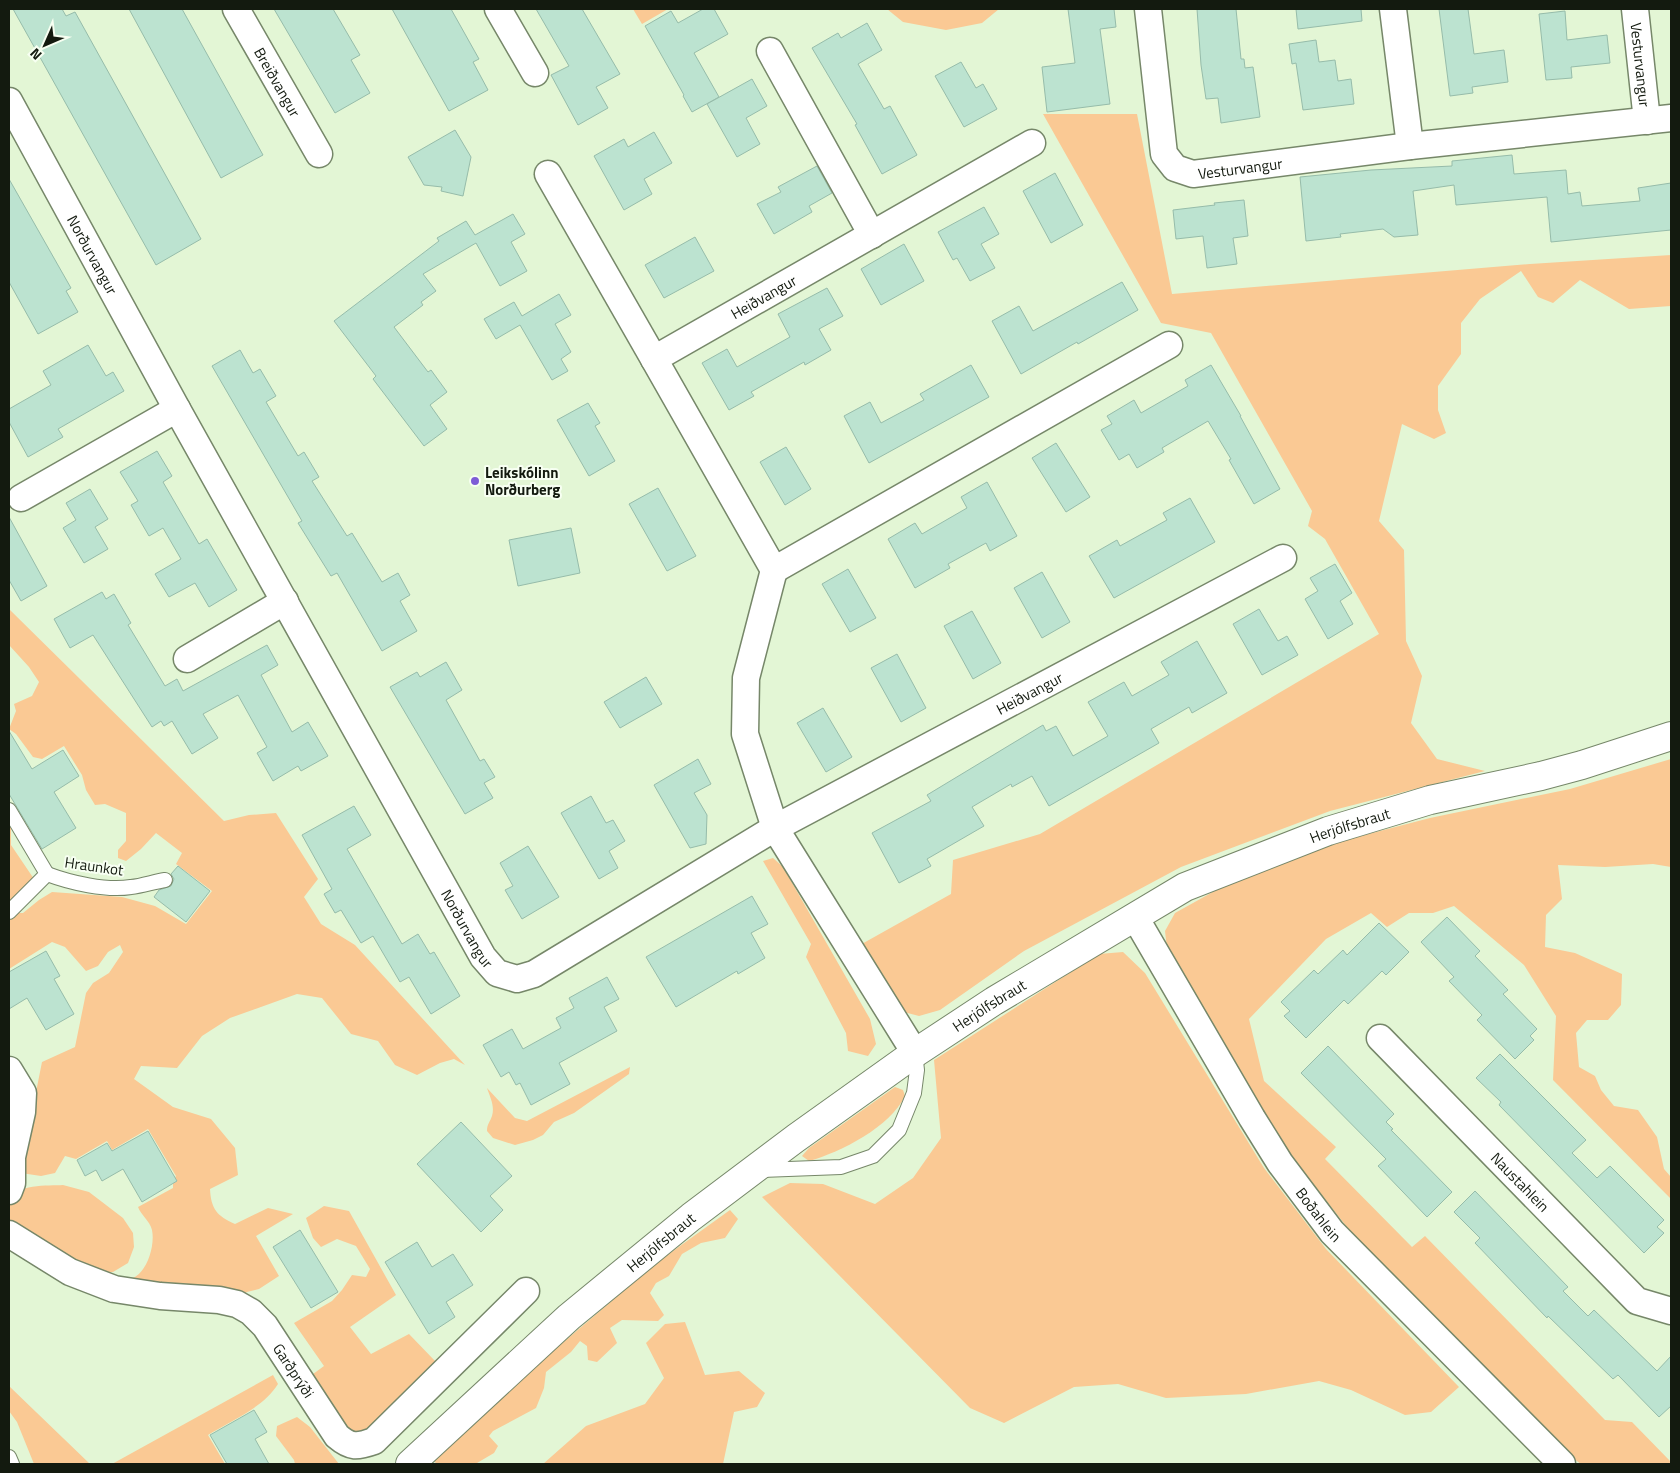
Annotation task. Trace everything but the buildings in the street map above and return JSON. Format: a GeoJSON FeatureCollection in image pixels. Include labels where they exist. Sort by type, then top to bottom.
{"type":"FeatureCollection","features":[{"type":"Feature","properties":{"kind":"street","name":"Breiðvangur"},"geometry":{"type":"LineString","coordinates":[[236,9],[319,154]]}},
{"type":"Feature","properties":{"kind":"street"},"geometry":{"type":"LineString","coordinates":[[498,9],[535,73]]}},
{"type":"Feature","properties":{"kind":"street","name":"Vesturvangur"},"geometry":{"type":"LineString","coordinates":[[1148,9],[1164,154],[1175,168],[1193,174],[1410,146],[1659,120],[1635,9]]}},
{"type":"Feature","properties":{"kind":"street"},"geometry":{"type":"LineString","coordinates":[[1393,9],[1410,146]]}},
{"type":"Feature","properties":{"kind":"street"},"geometry":{"type":"LineString","coordinates":[[770,51],[872,234]]}},
{"type":"Feature","properties":{"kind":"street","name":"Norðurvangur"},"geometry":{"type":"LineString","coordinates":[[9,101],[177,409],[482,957],[497,973],[517,979],[534,974],[775,828]]}},
{"type":"Feature","properties":{"kind":"street","name":"Heiðvangur"},"geometry":{"type":"LineString","coordinates":[[654,359],[1032,143]]}},
{"type":"Feature","properties":{"kind":"street"},"geometry":{"type":"LineString","coordinates":[[548,174],[774,570],[746,678],[745,734],[775,828],[914,1053]]}},
{"type":"Feature","properties":{"kind":"street"},"geometry":{"type":"LineString","coordinates":[[774,570],[1169,345]]}},
{"type":"Feature","properties":{"kind":"street"},"geometry":{"type":"LineString","coordinates":[[21,498],[177,409]]}},
{"type":"Feature","properties":{"kind":"street","name":"Heiðvangur"},"geometry":{"type":"LineString","coordinates":[[775,828],[1283,558]]}},
{"type":"Feature","properties":{"kind":"street"},"geometry":{"type":"LineString","coordinates":[[187,659],[285,601]]}},
{"type":"Feature","properties":{"kind":"street","name":"Herjólfsbraut"},"geometry":{"type":"LineString","coordinates":[[410,1464],[569,1317],[647,1252],[830,1112],[914,1053],[994,1001],[1185,887],[1328,831],[1430,800],[1541,776],[1582,765],[1671,736]]}},
{"type":"Feature","properties":{"kind":"street","name":"Boðahlein"},"geometry":{"type":"LineString","coordinates":[[1135,917],[1256,1125],[1280,1163],[1332,1232],[1562,1464]]}},
{"type":"Feature","properties":{"kind":"street","name":"Naustahlein"},"geometry":{"type":"LineString","coordinates":[[1380,1038],[1637,1301],[1671,1311]]}},
{"type":"Feature","properties":{"kind":"street"},"geometry":{"type":"LineString","coordinates":[[9,1070],[23,1093],[22,1112],[12,1158],[12,1183],[9,1191]]}},
{"type":"Feature","properties":{"kind":"street","name":"Garðprýði"},"geometry":{"type":"LineString","coordinates":[[9,1234],[70,1272],[114,1289],[160,1296],[219,1300],[237,1304],[251,1312],[264,1326],[337,1436],[346,1444],[354,1446],[374,1441],[526,1291]]}},
{"type":"Feature","properties":{"kind":"lane"},"geometry":{"type":"LineString","coordinates":[[9,810],[47,874],[9,912]]}},
{"type":"Feature","properties":{"kind":"lane","name":"Hraunkot"},"geometry":{"type":"LineString","coordinates":[[47,874],[64,880],[111,888],[130,888],[165,880]]}},
{"type":"Feature","properties":{"kind":"lane"},"geometry":{"type":"LineString","coordinates":[[753,1170],[841,1167],[873,1156],[899,1130],[914,1093],[917,1070],[914,1053]]}},
{"type":"Feature","properties":{"kind":"lane"},"geometry":{"type":"LineString","coordinates":[[9,1457],[12,1464]]}},
{"type":"Feature","properties":{"kind":"shaded area"},"geometry":{"type":"Polygon","coordinates":[[[633,9],[668,9],[642,24],[633,9]]]}},
{"type":"Feature","properties":{"kind":"shaded area"},"geometry":{"type":"Polygon","coordinates":[[[887,9],[999,9],[982,23],[946,30],[903,22],[887,9]]]}},
{"type":"Feature","properties":{"kind":"shaded area"},"geometry":{"type":"Polygon","coordinates":[[[1043,114],[1137,114],[1172,294],[1530,264],[1671,255],[1671,306],[1629,309],[1580,280],[1553,303],[1538,297],[1521,271],[1480,299],[1461,323],[1461,354],[1438,386],[1438,410],[1446,433],[1434,439],[1402,424],[1379,521],[1404,550],[1406,641],[1422,676],[1411,723],[1437,759],[1485,771],[1330,811],[1181,867],[1024,951],[940,1010],[919,1016],[900,1011],[860,945],[951,894],[953,860],[1040,834],[1379,634],[1325,539],[1308,526],[1312,511],[1211,333],[1161,323],[1043,114]]]}},
{"type":"Feature","properties":{"kind":"shaded area"},"geometry":{"type":"Polygon","coordinates":[[[9,609],[224,821],[249,815],[276,813],[318,879],[304,897],[321,924],[355,945],[465,1065],[454,1059],[440,1063],[417,1075],[395,1065],[378,1041],[351,1034],[322,998],[297,994],[230,1018],[202,1036],[177,1068],[141,1066],[134,1079],[173,1107],[211,1119],[235,1148],[238,1175],[210,1189],[212,1202],[219,1215],[235,1224],[268,1208],[293,1214],[256,1236],[279,1276],[259,1289],[247,1292],[234,1300],[117,1285],[140,1273],[150,1256],[152,1230],[138,1207],[173,1188],[173,1181],[176,1176],[148,1129],[112,1150],[107,1141],[76,1159],[65,1156],[55,1173],[41,1176],[21,1173],[15,1157],[36,1092],[42,1062],[75,1047],[86,993],[93,983],[109,973],[123,952],[120,945],[108,952],[98,966],[86,971],[65,947],[52,942],[9,969],[9,818],[11,821],[11,845],[34,879],[14,913],[23,913],[52,892],[122,897],[155,906],[186,924],[212,891],[176,864],[182,853],[156,833],[126,861],[118,858],[118,850],[126,841],[126,813],[105,804],[95,805],[86,790],[82,775],[64,746],[42,759],[33,757],[16,734],[9,729],[16,711],[14,704],[32,696],[39,682],[29,667],[9,645],[9,609]]]}},
{"type":"Feature","properties":{"kind":"shaded area"},"geometry":{"type":"Polygon","coordinates":[[[1671,759],[1671,867],[1653,864],[1605,867],[1558,865],[1562,899],[1546,915],[1545,947],[1575,953],[1622,974],[1621,1005],[1608,1020],[1587,1020],[1576,1033],[1579,1067],[1595,1076],[1601,1090],[1614,1106],[1638,1110],[1657,1137],[1664,1169],[1671,1177],[1671,1199],[1553,1080],[1556,1016],[1524,965],[1454,906],[1433,913],[1409,913],[1387,927],[1371,913],[1326,939],[1249,1019],[1264,1081],[1336,1147],[1325,1159],[1412,1247],[1425,1236],[1605,1420],[1632,1422],[1671,1462],[1671,1464],[1581,1464],[1564,1452],[1350,1231],[1285,1148],[1168,957],[1165,931],[1175,913],[1238,878],[1303,851],[1430,818],[1570,789],[1671,759]]]}},
{"type":"Feature","properties":{"kind":"shaded area"},"geometry":{"type":"Polygon","coordinates":[[[773,858],[783,867],[870,1019],[876,1044],[868,1056],[848,1051],[846,1033],[806,957],[811,944],[763,861],[773,858]]]}},
{"type":"Feature","properties":{"kind":"shaded area"},"geometry":{"type":"Polygon","coordinates":[[[1123,952],[1145,973],[1264,1168],[1326,1249],[1459,1387],[1431,1412],[1405,1415],[1351,1390],[1319,1381],[1246,1394],[1166,1398],[1118,1384],[1074,1387],[1004,1423],[970,1408],[762,1197],[790,1183],[823,1184],[875,1204],[913,1178],[941,1138],[934,1060],[1099,954],[1123,952]]]}},
{"type":"Feature","properties":{"kind":"shaded area"},"geometry":{"type":"Polygon","coordinates":[[[630,1067],[629,1074],[574,1113],[554,1122],[543,1135],[533,1140],[515,1145],[493,1138],[487,1131],[493,1109],[487,1088],[515,1118],[527,1121],[630,1067]]]}},
{"type":"Feature","properties":{"kind":"shaded area"},"geometry":{"type":"Polygon","coordinates":[[[895,1087],[903,1090],[905,1096],[898,1107],[876,1128],[849,1145],[822,1157],[809,1161],[802,1156],[809,1148],[895,1087]]]}},
{"type":"Feature","properties":{"kind":"shaded area"},"geometry":{"type":"Polygon","coordinates":[[[63,1185],[89,1192],[123,1218],[133,1233],[134,1247],[128,1263],[113,1272],[87,1272],[9,1223],[9,1202],[18,1191],[33,1187],[63,1185]]]}},
{"type":"Feature","properties":{"kind":"shaded area"},"geometry":{"type":"Polygon","coordinates":[[[324,1206],[349,1211],[396,1295],[350,1327],[371,1354],[409,1334],[436,1362],[366,1431],[356,1433],[344,1430],[309,1377],[324,1366],[294,1323],[332,1301],[352,1275],[366,1277],[370,1269],[356,1246],[337,1239],[321,1247],[313,1238],[306,1218],[324,1206]]]}},
{"type":"Feature","properties":{"kind":"shaded area"},"geometry":{"type":"Polygon","coordinates":[[[730,1210],[738,1219],[725,1238],[701,1243],[682,1254],[669,1276],[656,1283],[650,1293],[664,1315],[658,1321],[622,1320],[610,1328],[617,1343],[597,1362],[588,1360],[587,1346],[580,1341],[571,1352],[546,1372],[544,1388],[536,1408],[493,1431],[489,1436],[498,1446],[494,1453],[477,1463],[437,1464],[431,1458],[655,1264],[730,1210]]]}},
{"type":"Feature","properties":{"kind":"shaded area"},"geometry":{"type":"Polygon","coordinates":[[[685,1322],[705,1375],[739,1371],[765,1393],[757,1407],[734,1412],[723,1464],[543,1464],[586,1426],[645,1404],[664,1378],[646,1343],[665,1324],[685,1322]]]}},
{"type":"Feature","properties":{"kind":"shaded area"},"geometry":{"type":"Polygon","coordinates":[[[273,1375],[278,1384],[264,1400],[256,1407],[208,1435],[225,1464],[112,1464],[273,1375]]]}},
{"type":"Feature","properties":{"kind":"shaded area"},"geometry":{"type":"Polygon","coordinates":[[[9,1386],[90,1464],[34,1464],[17,1422],[9,1411],[9,1386]]]}},
{"type":"Feature","properties":{"kind":"shaded area"},"geometry":{"type":"Polygon","coordinates":[[[297,1417],[310,1427],[339,1464],[295,1464],[276,1436],[277,1426],[297,1417]]]}},
{"type":"Feature","properties":{"kind":"place","name":"Leikskólinn Norðurberg"},"geometry":{"type":"Point","coordinates":[475,481]}}]}
